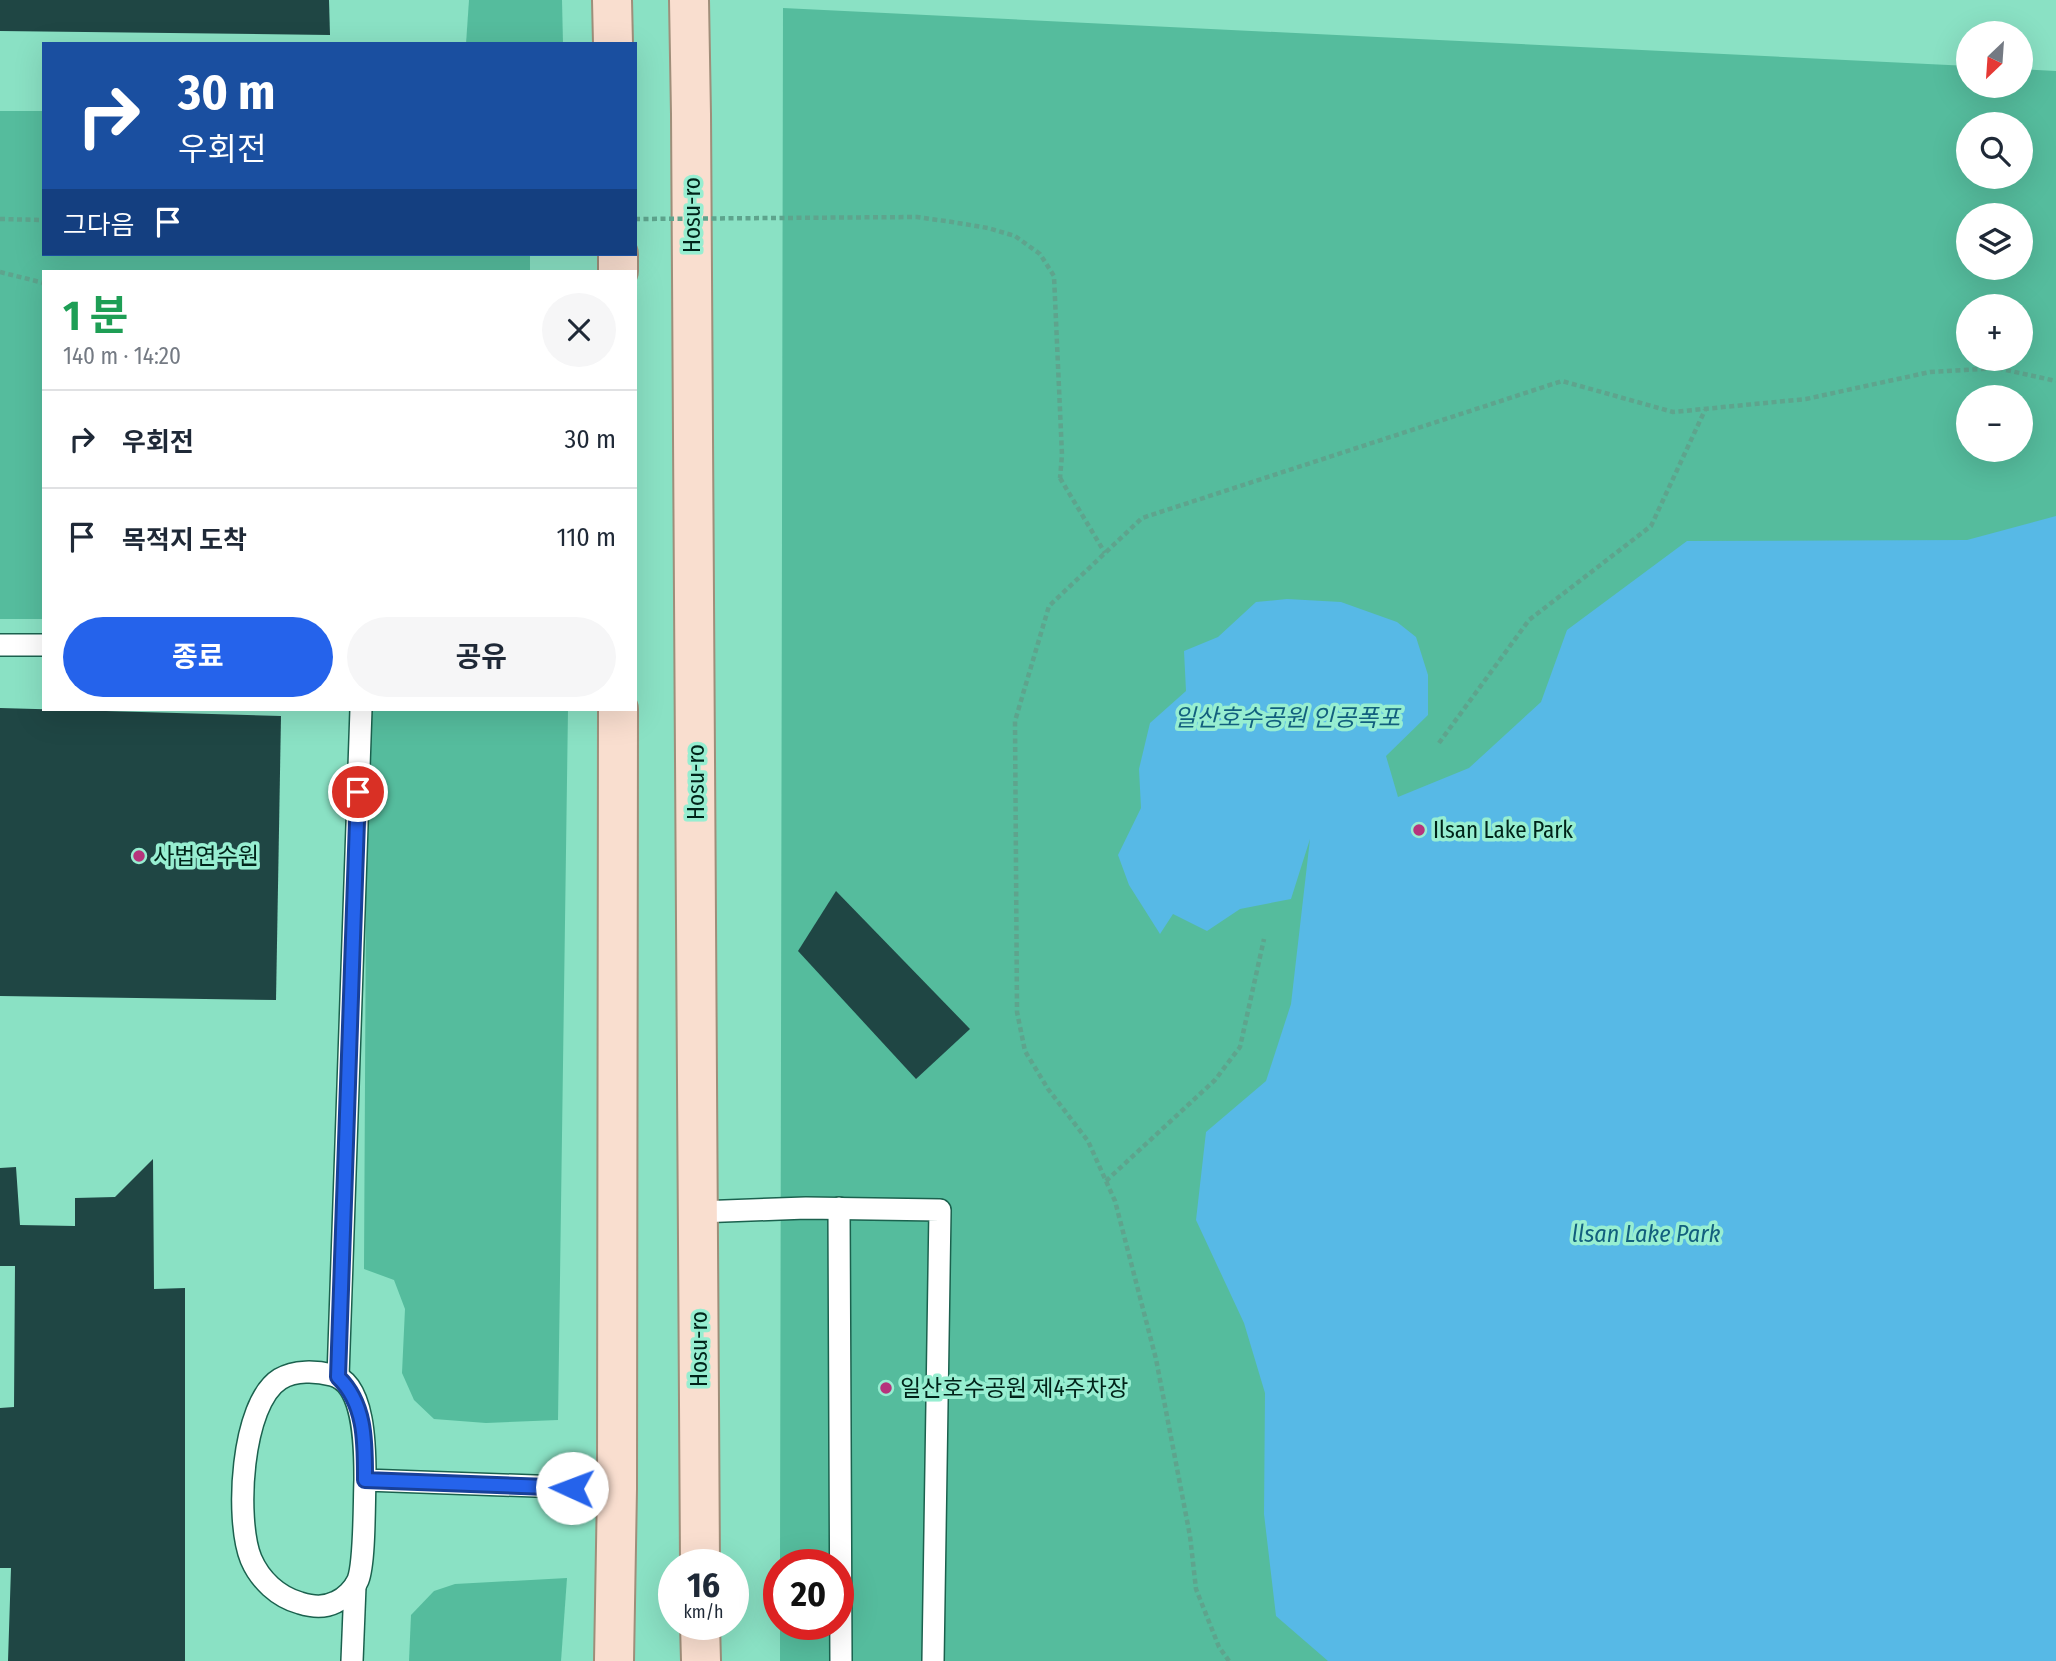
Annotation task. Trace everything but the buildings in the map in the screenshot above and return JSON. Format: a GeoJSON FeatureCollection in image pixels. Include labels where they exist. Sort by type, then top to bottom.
{"type":"FeatureCollection","features":[{"type":"Feature","properties":{"kind":"main road"},"geometry":{"type":"LineString","coordinates":[[612,0],[613,42]]}},
{"type":"Feature","properties":{"kind":"main road","name":"Hosu-ro"},"geometry":{"type":"LineString","coordinates":[[689,0],[700,1549]]}},
{"type":"Feature","properties":{"kind":"main road"},"geometry":{"type":"LineString","coordinates":[[614,1661],[617,1489],[618,711]]}},
{"type":"Feature","properties":{"kind":"main road"},"geometry":{"type":"LineString","coordinates":[[700,1640],[701,1661]]}},
{"type":"Feature","properties":{"kind":"lane"},"geometry":{"type":"LineString","coordinates":[[0,645],[42,645]]}},
{"type":"Feature","properties":{"kind":"lane"},"geometry":{"type":"LineString","coordinates":[[338,1377],[361,711]]}},
{"type":"Feature","properties":{"kind":"lane"},"geometry":{"type":"LineString","coordinates":[[839,1208],[841,1661]]}},
{"type":"Feature","properties":{"kind":"lane"},"geometry":{"type":"LineString","coordinates":[[698,1212],[839,1208],[940,1210],[933,1661]]}},
{"type":"Feature","properties":{"kind":"lane"},"geometry":{"type":"LineString","coordinates":[[352,1661],[355,1586],[360,1569],[365,1480],[365,1447],[360,1414],[353,1395],[338,1377],[311,1372],[291,1375],[282,1378],[266,1391],[255,1417],[246,1457],[242,1486],[244,1535],[252,1562],[276,1592],[294,1602],[309,1606],[327,1606],[343,1598],[355,1586]]}},
{"type":"Feature","properties":{"kind":"lane"},"geometry":{"type":"LineString","coordinates":[[365,1480],[617,1489]]}},
{"type":"Feature","properties":{"kind":"path"},"geometry":{"type":"LineString","coordinates":[[637,219],[916,217],[988,228],[1015,236],[1040,254],[1054,276],[1062,455],[1060,478],[1105,553]]}},
{"type":"Feature","properties":{"kind":"path"},"geometry":{"type":"LineString","coordinates":[[0,219],[42,220]]}},
{"type":"Feature","properties":{"kind":"path"},"geometry":{"type":"LineString","coordinates":[[0,272],[42,282]]}},
{"type":"Feature","properties":{"kind":"path"},"geometry":{"type":"LineString","coordinates":[[1229,1661],[1219,1647],[1196,1589],[1190,1536],[1156,1359],[1115,1201],[1088,1141],[1048,1089],[1025,1051],[1017,1012],[1014,721],[1049,606],[1142,518],[1562,381],[1673,412],[1806,399],[1930,372],[1997,368],[2056,381]]}},
{"type":"Feature","properties":{"kind":"path"},"geometry":{"type":"LineString","coordinates":[[1439,743],[1529,620],[1651,526],[1706,409]]}},
{"type":"Feature","properties":{"kind":"path"},"geometry":{"type":"LineString","coordinates":[[1106,1181],[1214,1080],[1240,1047],[1264,939]]}},
{"type":"Feature","properties":{"kind":"green space"},"geometry":{"type":"Polygon","coordinates":[[[469,0],[562,0],[563,42],[466,42],[469,0]]]}},
{"type":"Feature","properties":{"kind":"green space","name":"Ilsan Lake Park"},"geometry":{"type":"Polygon","coordinates":[[[783,8],[1956,65],[1956,98],[2034,98],[2034,70],[2056,71],[2056,1661],[780,1661],[780,1640],[854,1640],[854,1549],[780,1549],[783,8]]]}},
{"type":"Feature","properties":{"kind":"green space"},"geometry":{"type":"Polygon","coordinates":[[[0,111],[42,111],[42,256],[530,256],[530,270],[42,270],[42,619],[0,619],[0,111]]]}},
{"type":"Feature","properties":{"kind":"green space"},"geometry":{"type":"Polygon","coordinates":[[[367,711],[568,711],[558,1420],[486,1423],[434,1419],[414,1400],[402,1373],[405,1309],[394,1280],[364,1269],[367,711]]]}},
{"type":"Feature","properties":{"kind":"green space"},"geometry":{"type":"Polygon","coordinates":[[[567,1578],[561,1661],[409,1661],[411,1615],[434,1591],[455,1584],[567,1578]]]}},
{"type":"Feature","properties":{"kind":"water","name":"llsan Lake Park"},"geometry":{"type":"Polygon","coordinates":[[[2056,516],[2056,1661],[1328,1661],[1276,1616],[1264,1514],[1265,1393],[1244,1323],[1196,1220],[1206,1132],[1266,1081],[1291,1004],[1310,839],[1291,899],[1240,909],[1207,931],[1173,914],[1160,934],[1129,885],[1118,855],[1141,808],[1139,769],[1150,723],[1186,691],[1184,651],[1218,637],[1256,602],[1287,599],[1341,602],[1397,622],[1416,637],[1428,675],[1428,715],[1386,756],[1398,797],[1469,768],[1541,702],[1567,630],[1687,541],[1967,540],[2056,516]]]}},
{"type":"Feature","properties":{"kind":"place","name":"Ilsan Lake Park"},"geometry":{"type":"Point","coordinates":[1419,830]}},
{"type":"Feature","properties":{"kind":"place","name":"사법연수원"},"geometry":{"type":"Point","coordinates":[139,856]}},
{"type":"Feature","properties":{"kind":"place","name":"일산호수공원 제4주차장"},"geometry":{"type":"Point","coordinates":[886,1388]}},
{"type":"Feature","properties":{"kind":"route"},"geometry":{"type":"LineString","coordinates":[[358,792],[338,1377],[353,1395],[360,1414],[365,1447],[365,1480],[572,1488]]}},
{"type":"Feature","properties":{"kind":"water label","name":"일산호수공원 인공폭포"},"geometry":{"type":"Point","coordinates":[1287,718]}}]}
